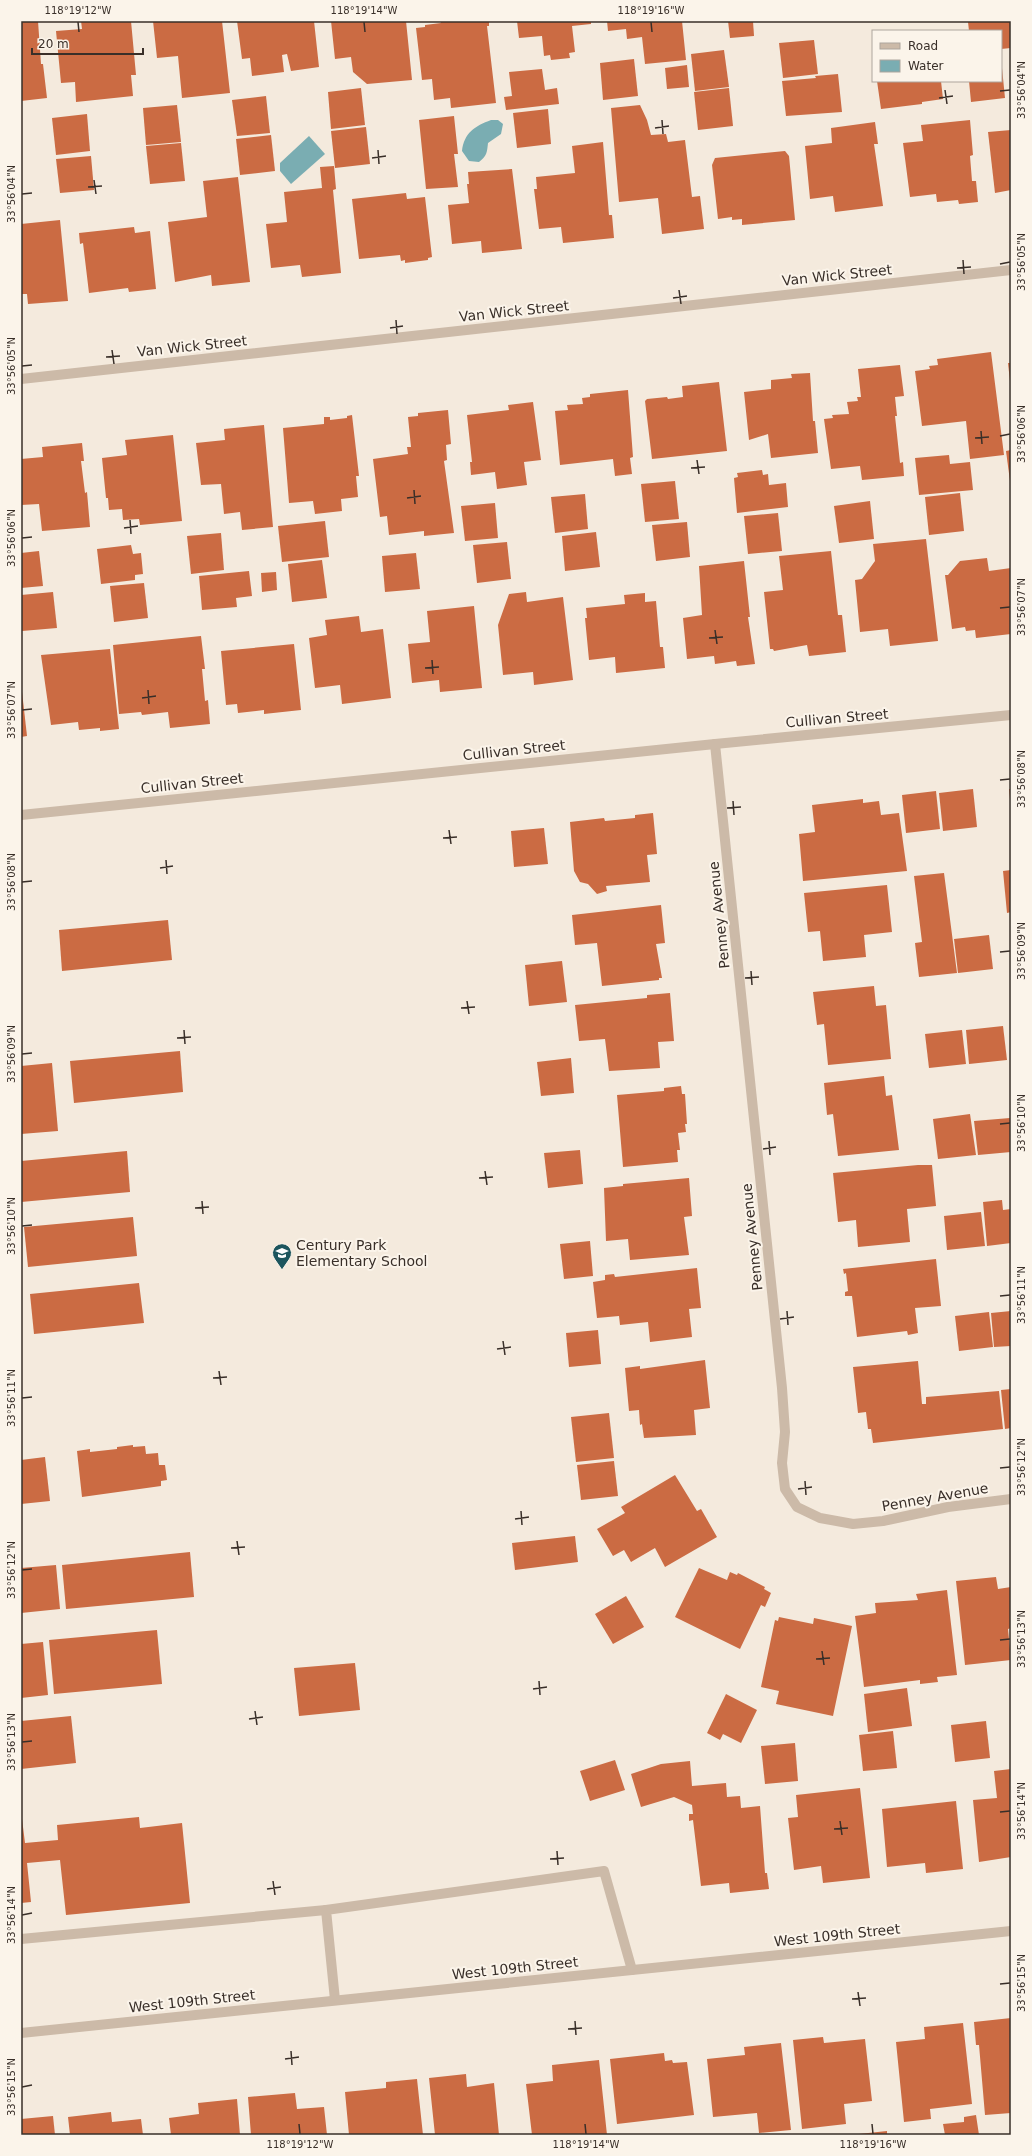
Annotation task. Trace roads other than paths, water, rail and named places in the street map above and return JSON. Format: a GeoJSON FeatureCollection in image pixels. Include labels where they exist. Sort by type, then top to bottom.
{"type":"FeatureCollection","features":[{"type":"Feature","properties":{"kind":"street","name":"Van Wick Street"},"geometry":{"type":"LineString","coordinates":[[21,379],[1011,270]]}},
{"type":"Feature","properties":{"kind":"street","name":"Cullivan Street"},"geometry":{"type":"LineString","coordinates":[[21,815],[1011,715]]}},
{"type":"Feature","properties":{"kind":"street","name":"Penney Avenue"},"geometry":{"type":"LineString","coordinates":[[715,744],[782,1388],[785,1432],[782,1463],[785,1489],[797,1507],[820,1518],[853,1524],[882,1521],[948,1507],[1011,1499]]}},
{"type":"Feature","properties":{"kind":"street"},"geometry":{"type":"LineString","coordinates":[[21,1939],[326,1910],[604,1871],[632,1970]]}},
{"type":"Feature","properties":{"kind":"street"},"geometry":{"type":"LineString","coordinates":[[326,1910],[335,2000]]}},
{"type":"Feature","properties":{"kind":"street","name":"West 109th Street"},"geometry":{"type":"LineString","coordinates":[[21,2033],[1011,1931]]}},
{"type":"Feature","properties":{"kind":"water"},"geometry":{"type":"Polygon","coordinates":[[[491,120],[498,120],[503,124],[501,134],[488,143],[486,154],[482,160],[479,162],[469,161],[462,151],[465,139],[475,128],[491,120]]]}},
{"type":"Feature","properties":{"kind":"water"},"geometry":{"type":"Polygon","coordinates":[[[309,136],[325,154],[291,184],[280,171],[280,163],[309,136]]]}},
{"type":"Feature","properties":{"kind":"place","name":"Century Park Elementary School"},"geometry":{"type":"Point","coordinates":[282,1270]}}]}
